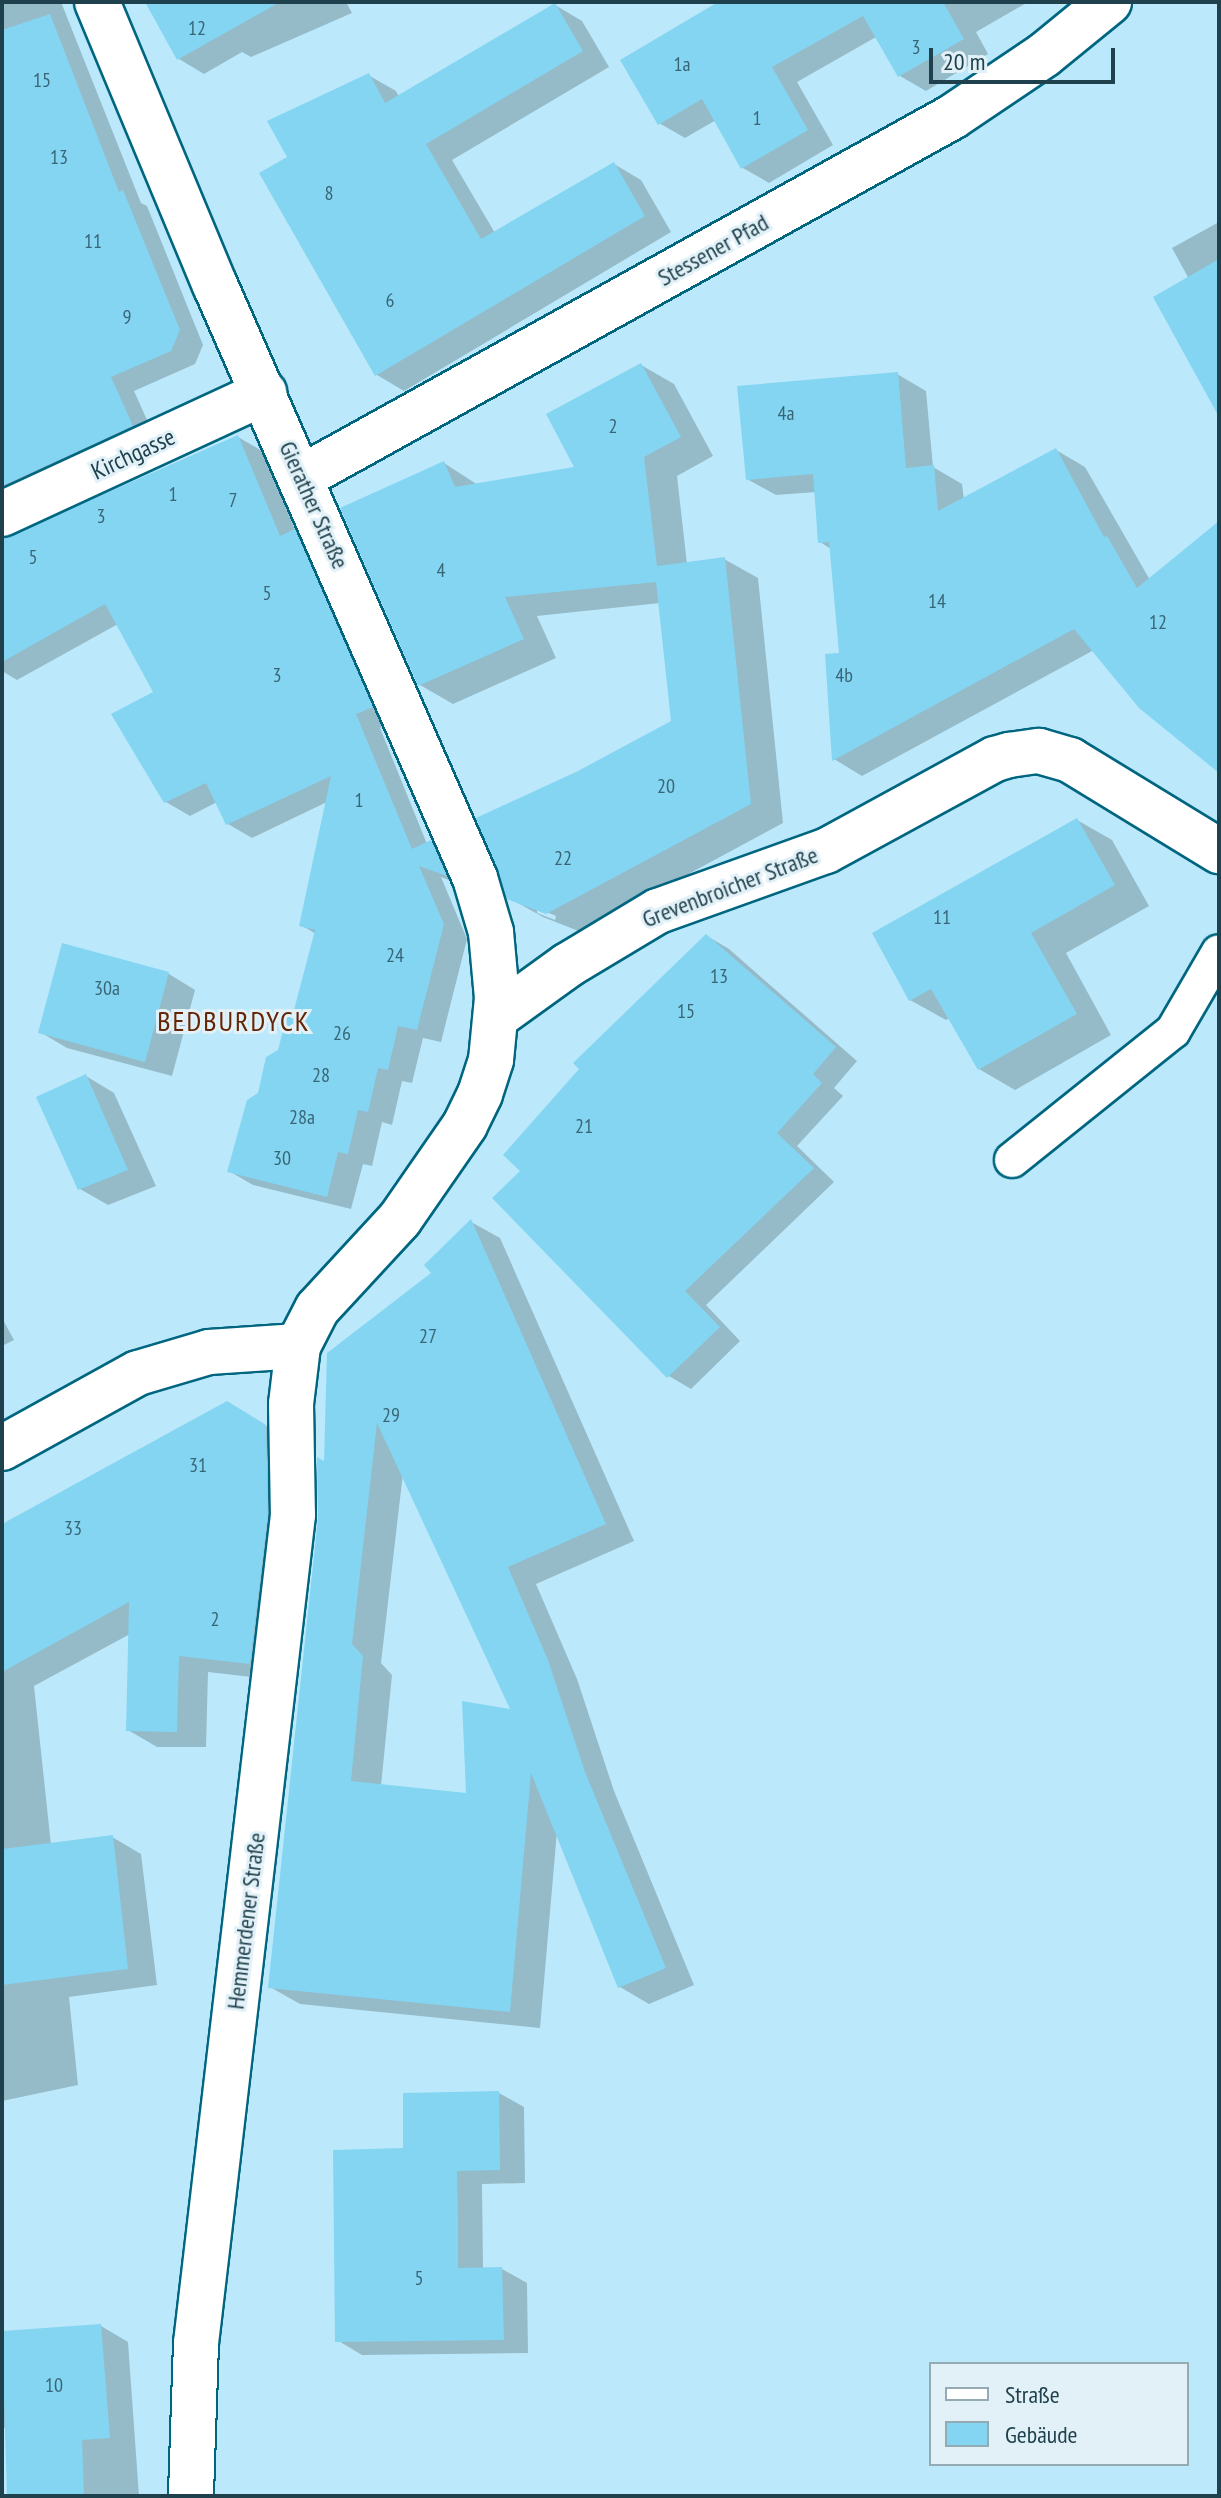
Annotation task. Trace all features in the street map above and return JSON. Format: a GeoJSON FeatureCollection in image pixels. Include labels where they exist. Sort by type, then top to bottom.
{"type":"FeatureCollection","features":[{"type":"Feature","properties":{"kind":"main road","name":"Gierather Straße"},"geometry":{"type":"LineString","coordinates":[[97,2],[475,878],[492,941],[496,1017]]}},
{"type":"Feature","properties":{"kind":"main road","name":"Stessener Pfad"},"geometry":{"type":"LineString","coordinates":[[302,477],[952,117],[1013,78],[1109,2]]}},
{"type":"Feature","properties":{"kind":"main road","name":"Kirchgasse"},"geometry":{"type":"LineString","coordinates":[[2,514],[264,393]]}},
{"type":"Feature","properties":{"kind":"main road","name":"Grevenbroicher Straße"},"geometry":{"type":"LineString","coordinates":[[496,1017],[568,965],[658,911],[826,851],[995,759],[1009,755],[1039,751],[1070,760],[1219,851]]}},
{"type":"Feature","properties":{"kind":"main road"},"geometry":{"type":"LineString","coordinates":[[2,1448],[138,1373],[209,1352],[298,1346],[317,1309],[400,1219],[465,1125],[486,1077],[496,1017]]}},
{"type":"Feature","properties":{"kind":"main road","name":"Hemmerdener Straße"},"geometry":{"type":"LineString","coordinates":[[191,2496],[190,2440],[196,2343],[293,1515],[291,1404],[298,1346]]}},
{"type":"Feature","properties":{"kind":"lane"},"geometry":{"type":"LineString","coordinates":[[1012,1160],[1173,1031],[1219,952]]}},
{"type":"Feature","properties":{"kind":"building"},"geometry":{"type":"Polygon","coordinates":[[[145,2],[280,2],[177,60],[145,2]]]}},
{"type":"Feature","properties":{"kind":"building"},"geometry":{"type":"Polygon","coordinates":[[[718,2],[943,2],[964,39],[898,77],[863,16],[772,67],[808,130],[741,169],[702,99],[658,125],[620,60],[718,2]]]}},
{"type":"Feature","properties":{"kind":"building"},"geometry":{"type":"Polygon","coordinates":[[[555,3],[583,51],[426,144],[481,239],[614,162],[645,216],[375,376],[259,173],[287,157],[267,121],[369,73],[385,103],[555,3]]]}},
{"type":"Feature","properties":{"kind":"building"},"geometry":{"type":"Polygon","coordinates":[[[50,14],[119,192],[123,190],[180,330],[171,351],[111,377],[133,426],[2,486],[2,30],[50,14]]]}},
{"type":"Feature","properties":{"kind":"building"},"geometry":{"type":"Polygon","coordinates":[[[1219,259],[1219,417],[1153,297],[1219,259]]]}},
{"type":"Feature","properties":{"kind":"building"},"geometry":{"type":"Polygon","coordinates":[[[641,363],[681,437],[644,457],[657,566],[725,557],[751,804],[546,914],[507,899],[476,818],[578,771],[671,721],[656,582],[505,597],[524,639],[418,686],[340,508],[444,461],[455,487],[574,467],[546,414],[641,363]]]}},
{"type":"Feature","properties":{"kind":"building"},"geometry":{"type":"Polygon","coordinates":[[[898,372],[906,468],[934,465],[938,511],[1056,448],[1104,537],[1107,536],[1137,588],[1219,521],[1219,773],[1139,708],[1074,629],[832,761],[825,654],[839,653],[829,542],[818,543],[813,474],[746,480],[737,386],[898,372]]]}},
{"type":"Feature","properties":{"kind":"building"},"geometry":{"type":"Polygon","coordinates":[[[238,435],[280,536],[295,529],[373,707],[356,714],[412,849],[431,840],[447,876],[419,866],[444,924],[417,1030],[398,1026],[388,1070],[378,1068],[368,1112],[358,1110],[348,1154],[338,1152],[327,1197],[227,1172],[247,1100],[258,1093],[266,1057],[278,1050],[287,1015],[294,1010],[315,930],[299,926],[331,776],[226,825],[206,783],[164,803],[111,714],[153,692],[105,604],[2,662],[2,539],[238,435]]]}},
{"type":"Feature","properties":{"kind":"building"},"geometry":{"type":"Polygon","coordinates":[[[1077,818],[1115,885],[1031,933],[1077,1014],[978,1070],[931,989],[909,1001],[872,933],[1077,818]]]}},
{"type":"Feature","properties":{"kind":"building"},"geometry":{"type":"Polygon","coordinates":[[[706,934],[836,1047],[813,1074],[822,1083],[777,1133],[814,1168],[685,1291],[720,1327],[667,1378],[492,1198],[520,1171],[503,1155],[579,1069],[573,1063],[706,934]]]}},
{"type":"Feature","properties":{"kind":"building"},"geometry":{"type":"Polygon","coordinates":[[[62,943],[169,972],[145,1062],[38,1033],[62,943]]]}},
{"type":"Feature","properties":{"kind":"building"},"geometry":{"type":"Polygon","coordinates":[[[86,1074],[128,1170],[78,1190],[36,1097],[86,1074]]]}},
{"type":"Feature","properties":{"kind":"building"},"geometry":{"type":"Polygon","coordinates":[[[471,1219],[606,1524],[508,1567],[548,1660],[585,1772],[666,1968],[618,1988],[531,1773],[510,2012],[268,1988],[318,1518],[317,1457],[324,1461],[327,1353],[431,1273],[424,1265],[471,1219]],[[377,1423],[352,1644],[363,1656],[351,1781],[466,1793],[462,1701],[510,1709],[377,1423]]]}},
{"type":"Feature","properties":{"kind":"building"},"geometry":{"type":"Polygon","coordinates":[[[227,1401],[266,1425],[268,1514],[250,1664],[179,1656],[177,1732],[126,1731],[129,1602],[2,1672],[2,1524],[227,1401]]]}},
{"type":"Feature","properties":{"kind":"building"},"geometry":{"type":"Polygon","coordinates":[[[113,1835],[128,1969],[2,1985],[2,1849],[113,1835]]]}},
{"type":"Feature","properties":{"kind":"building"},"geometry":{"type":"Polygon","coordinates":[[[499,2091],[500,2170],[457,2171],[458,2268],[502,2267],[504,2340],[335,2342],[333,2150],[403,2148],[403,2093],[499,2091]]]}},
{"type":"Feature","properties":{"kind":"building"},"geometry":{"type":"Polygon","coordinates":[[[101,2324],[110,2438],[82,2440],[84,2496],[7,2496],[2,2331],[101,2324]]]}},
{"type":"Feature","properties":{"kind":"district","name":"BEDBURDYCK"},"geometry":{"type":"Point","coordinates":[234,1021]}}]}
